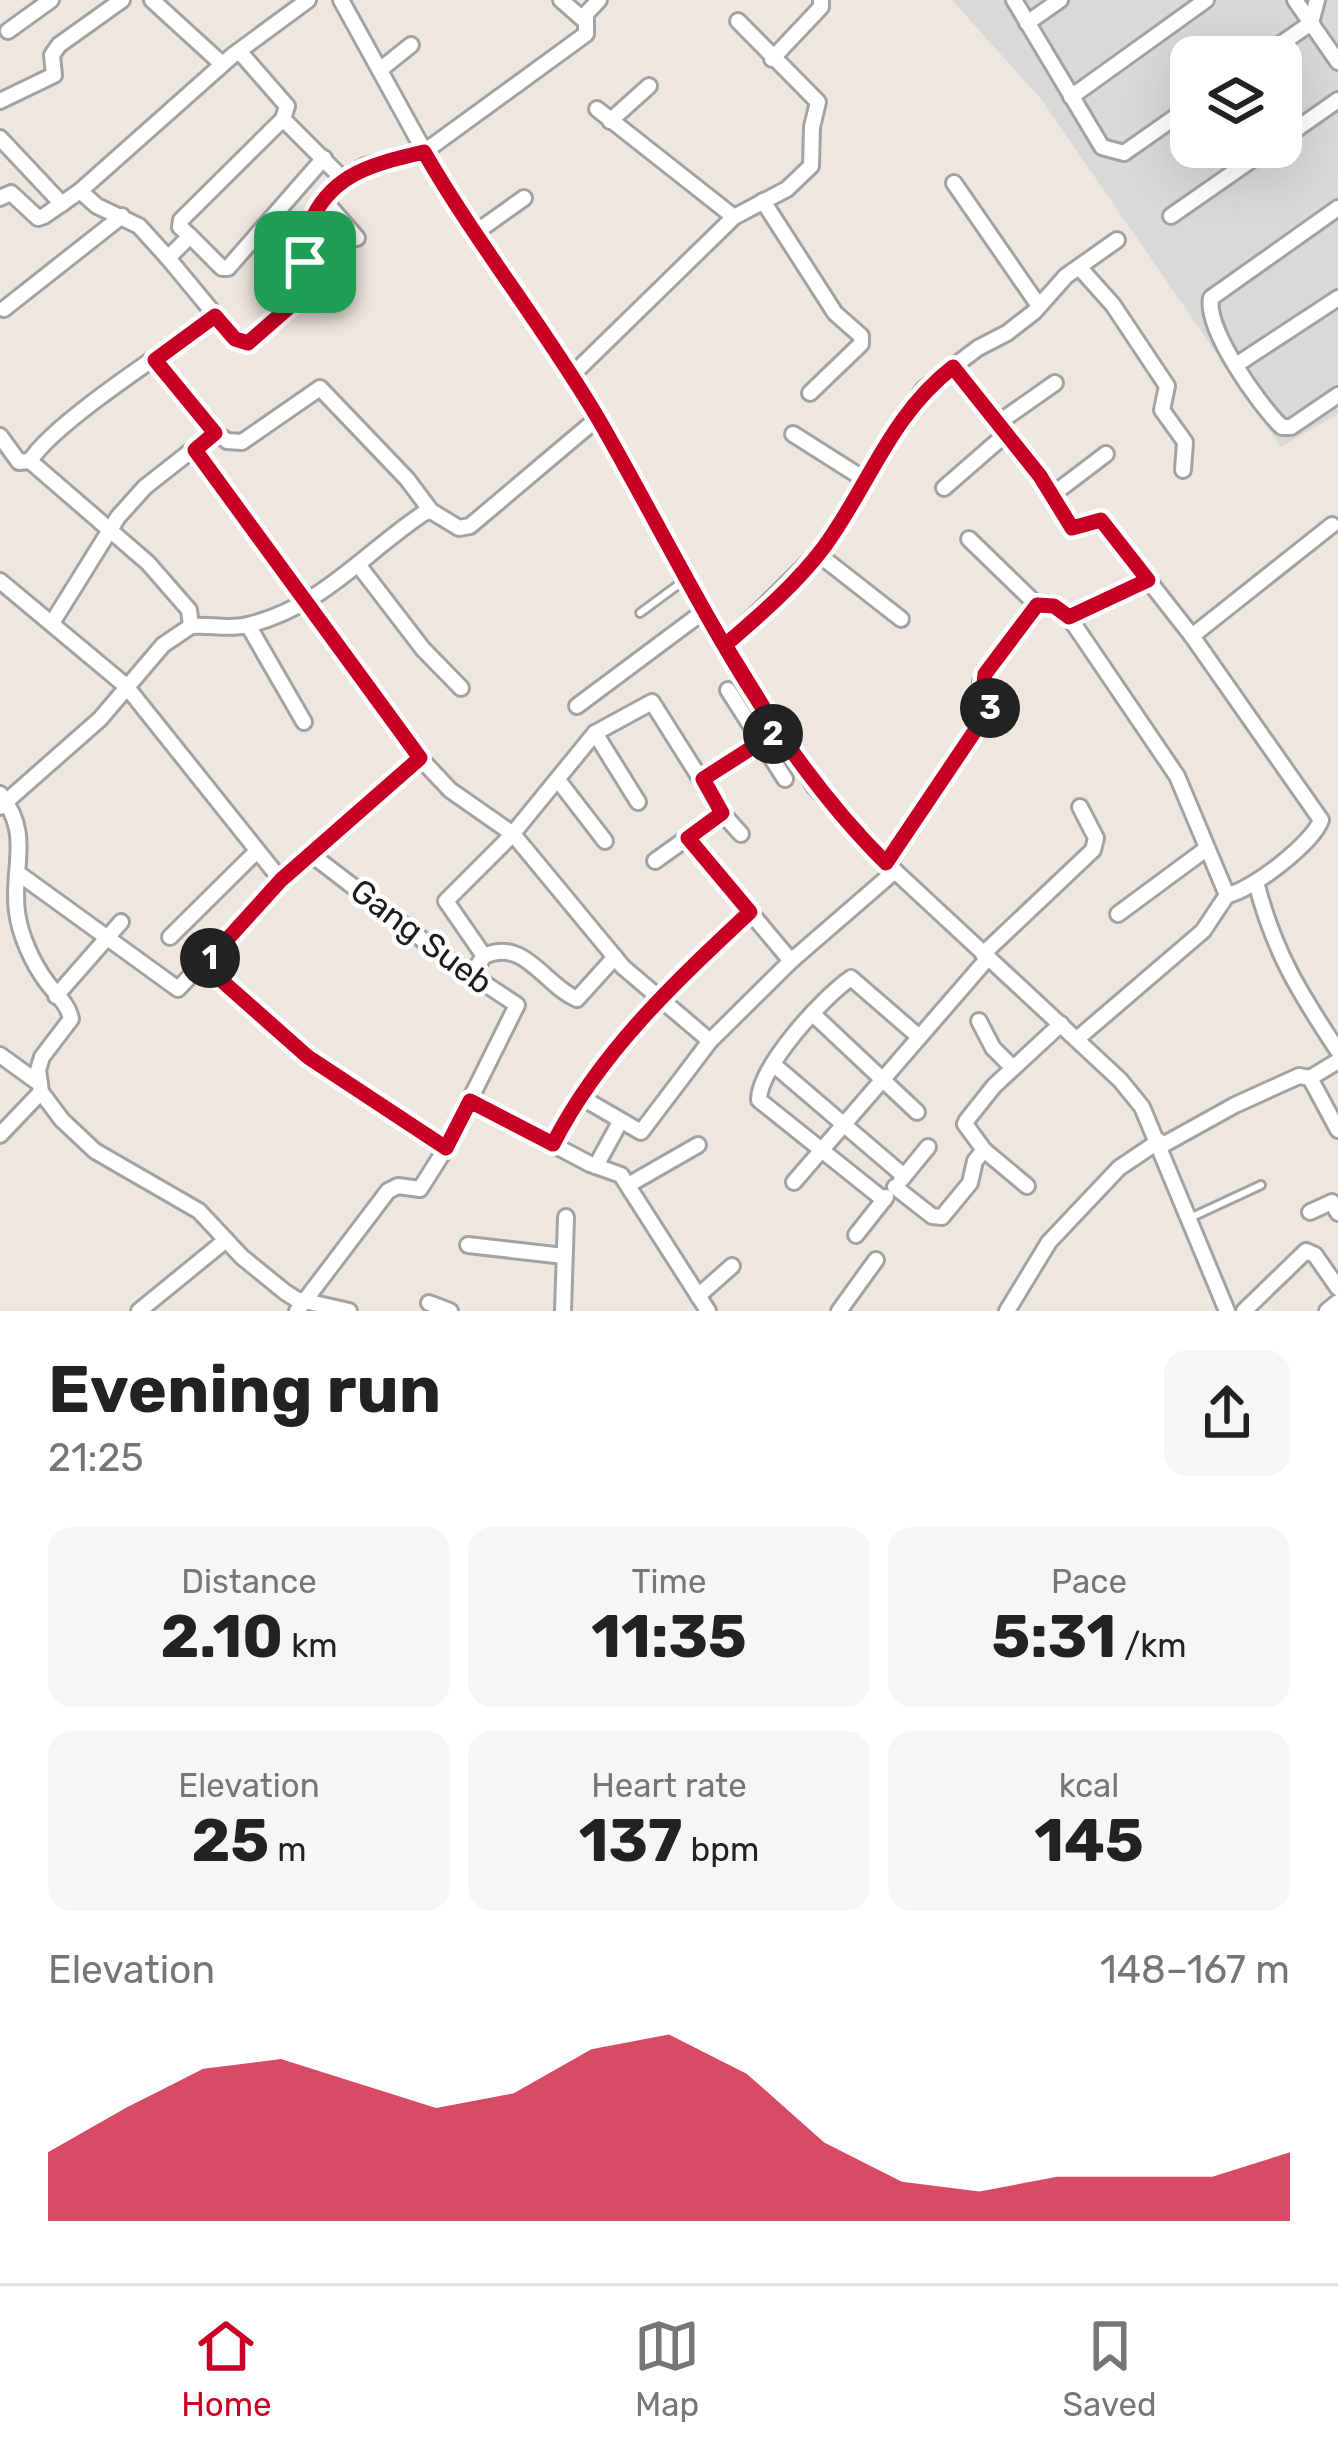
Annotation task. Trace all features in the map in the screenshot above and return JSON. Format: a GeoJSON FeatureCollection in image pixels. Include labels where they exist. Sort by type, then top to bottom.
{"type":"FeatureCollection","features":[{"type":"Feature","properties":{"kind":"street"},"geometry":{"type":"LineString","coordinates":[[8,31],[51,0]]}},
{"type":"Feature","properties":{"kind":"street"},"geometry":{"type":"LineString","coordinates":[[0,101],[54,75],[55,50],[122,0]]}},
{"type":"Feature","properties":{"kind":"street"},"geometry":{"type":"LineString","coordinates":[[152,0],[223,64]]}},
{"type":"Feature","properties":{"kind":"street"},"geometry":{"type":"LineString","coordinates":[[0,198],[11,193],[38,218],[62,204],[239,50],[308,0]]}},
{"type":"Feature","properties":{"kind":"street"},"geometry":{"type":"LineString","coordinates":[[341,0],[424,152],[598,418],[685,580],[815,787],[891,867],[1120,1080],[1142,1107],[1227,1311]]}},
{"type":"Feature","properties":{"kind":"street"},"geometry":{"type":"LineString","coordinates":[[561,0],[587,26]]}},
{"type":"Feature","properties":{"kind":"street"},"geometry":{"type":"LineString","coordinates":[[587,26],[587,10],[599,0]]}},
{"type":"Feature","properties":{"kind":"street"},"geometry":{"type":"LineString","coordinates":[[772,59],[821,7],[821,0]]}},
{"type":"Feature","properties":{"kind":"street"},"geometry":{"type":"LineString","coordinates":[[1014,0],[1102,147],[1124,153],[1170,121]]}},
{"type":"Feature","properties":{"kind":"street"},"geometry":{"type":"LineString","coordinates":[[1027,23],[1060,0]]}},
{"type":"Feature","properties":{"kind":"street"},"geometry":{"type":"LineString","coordinates":[[1071,97],[1206,0]]}},
{"type":"Feature","properties":{"kind":"street"},"geometry":{"type":"LineString","coordinates":[[1295,0],[1338,62]]}},
{"type":"Feature","properties":{"kind":"street"},"geometry":{"type":"LineString","coordinates":[[1293,36],[1312,23],[1319,1]]}},
{"type":"Feature","properties":{"kind":"street"},"geometry":{"type":"LineString","coordinates":[[571,376],[734,217],[787,189],[812,166],[818,102],[738,21]]}},
{"type":"Feature","properties":{"kind":"street"},"geometry":{"type":"LineString","coordinates":[[80,190],[97,206],[139,226],[235,339],[248,343],[312,287],[315,275],[299,252],[312,219],[343,179],[365,166],[424,152],[587,26]]}},
{"type":"Feature","properties":{"kind":"street"},"geometry":{"type":"LineString","coordinates":[[381,69],[411,45]]}},
{"type":"Feature","properties":{"kind":"street"},"geometry":{"type":"LineString","coordinates":[[239,50],[287,106],[283,119],[179,227],[222,268],[228,268],[324,158]]}},
{"type":"Feature","properties":{"kind":"street"},"geometry":{"type":"LineString","coordinates":[[610,121],[650,86]]}},
{"type":"Feature","properties":{"kind":"street"},"geometry":{"type":"LineString","coordinates":[[1302,125],[1338,100]]}},
{"type":"Feature","properties":{"kind":"street"},"geometry":{"type":"LineString","coordinates":[[597,109],[734,217]]}},
{"type":"Feature","properties":{"kind":"street"},"geometry":{"type":"LineString","coordinates":[[283,119],[343,179]]}},
{"type":"Feature","properties":{"kind":"street"},"geometry":{"type":"LineString","coordinates":[[0,138],[62,204]]}},
{"type":"Feature","properties":{"kind":"street"},"geometry":{"type":"LineString","coordinates":[[1171,216],[1240,168]]}},
{"type":"Feature","properties":{"kind":"street"},"geometry":{"type":"LineString","coordinates":[[954,183],[1040,306]]}},
{"type":"Feature","properties":{"kind":"street"},"geometry":{"type":"LineString","coordinates":[[475,233],[524,198]]}},
{"type":"Feature","properties":{"kind":"street"},"geometry":{"type":"LineString","coordinates":[[325,201],[357,238]]}},
{"type":"Feature","properties":{"kind":"street"},"geometry":{"type":"LineString","coordinates":[[763,201],[835,313],[860,336],[861,344],[810,393]]}},
{"type":"Feature","properties":{"kind":"street"},"geometry":{"type":"LineString","coordinates":[[1338,208],[1211,298],[1210,315],[1236,364],[1282,427],[1291,427],[1338,394]]}},
{"type":"Feature","properties":{"kind":"street"},"geometry":{"type":"LineString","coordinates":[[4,308],[122,216]]}},
{"type":"Feature","properties":{"kind":"street"},"geometry":{"type":"LineString","coordinates":[[168,258],[190,236]]}},
{"type":"Feature","properties":{"kind":"street"},"geometry":{"type":"LineString","coordinates":[[725,645],[818,554],[924,389],[1007,333],[1078,267],[1117,240]]}},
{"type":"Feature","properties":{"kind":"street"},"geometry":{"type":"LineString","coordinates":[[1078,267],[1113,304],[1167,386],[1162,410],[1185,442],[1183,470]]}},
{"type":"Feature","properties":{"kind":"street"},"geometry":{"type":"LineString","coordinates":[[1236,364],[1338,298]]}},
{"type":"Feature","properties":{"kind":"street"},"geometry":{"type":"LineString","coordinates":[[30,461],[40,447],[215,316]]}},
{"type":"Feature","properties":{"kind":"street"},"geometry":{"type":"LineString","coordinates":[[155,360],[215,433],[227,441],[242,442],[320,388],[407,479],[430,511],[459,529],[470,526],[598,418]]}},
{"type":"Feature","properties":{"kind":"street"},"geometry":{"type":"LineString","coordinates":[[953,367],[1072,528],[1101,520],[1192,636],[1321,820],[1299,847],[1256,882],[1227,895],[1203,931],[1077,1039]]}},
{"type":"Feature","properties":{"kind":"street"},"geometry":{"type":"LineString","coordinates":[[944,488],[1055,383]]}},
{"type":"Feature","properties":{"kind":"street"},"geometry":{"type":"LineString","coordinates":[[52,623],[145,487],[215,433]]}},
{"type":"Feature","properties":{"kind":"street"},"geometry":{"type":"LineString","coordinates":[[793,434],[864,479]]}},
{"type":"Feature","properties":{"kind":"street"},"geometry":{"type":"LineString","coordinates":[[3,446],[19,462],[30,461],[148,563],[182,599],[191,626]]}},
{"type":"Feature","properties":{"kind":"street"},"geometry":{"type":"LineString","coordinates":[[195,450],[420,758],[450,790],[513,834],[615,958],[710,1041]]}},
{"type":"Feature","properties":{"kind":"street"},"geometry":{"type":"LineString","coordinates":[[1052,495],[1106,454]]}},
{"type":"Feature","properties":{"kind":"street"},"geometry":{"type":"LineString","coordinates":[[41,1088],[42,1057],[71,1019],[69,1008],[33,959],[17,910],[20,833],[2,801],[88,731],[163,645],[191,626],[248,625],[307,602],[430,511]]}},
{"type":"Feature","properties":{"kind":"street"},"geometry":{"type":"LineString","coordinates":[[1192,636],[1332,526]]}},
{"type":"Feature","properties":{"kind":"street"},"geometry":{"type":"LineString","coordinates":[[969,539],[1037,605],[1054,606],[1069,617],[1177,776],[1227,895]]}},
{"type":"Feature","properties":{"kind":"street"},"geometry":{"type":"LineString","coordinates":[[818,554],[902,619]]}},
{"type":"Feature","properties":{"kind":"street"},"geometry":{"type":"LineString","coordinates":[[360,567],[423,650],[461,688]]}},
{"type":"Feature","properties":{"kind":"street"},"geometry":{"type":"LineString","coordinates":[[1069,617],[1148,580]]}},
{"type":"Feature","properties":{"kind":"street"},"geometry":{"type":"LineString","coordinates":[[0,581],[125,686],[281,880]]}},
{"type":"Feature","properties":{"kind":"street"},"geometry":{"type":"LineString","coordinates":[[579,1096],[643,1131],[710,1041],[891,867],[991,707],[983,693],[985,674],[1037,605]]}},
{"type":"Feature","properties":{"kind":"street"},"geometry":{"type":"LineString","coordinates":[[577,706],[704,612]]}},
{"type":"Feature","properties":{"kind":"street"},"geometry":{"type":"LineString","coordinates":[[248,625],[304,722]]}},
{"type":"Feature","properties":{"kind":"street"},"geometry":{"type":"LineString","coordinates":[[728,689],[785,779]]}},
{"type":"Feature","properties":{"kind":"street"},"geometry":{"type":"LineString","coordinates":[[484,956],[446,902],[513,834],[595,733],[652,702],[722,813],[741,833]]}},
{"type":"Feature","properties":{"kind":"street"},"geometry":{"type":"LineString","coordinates":[[703,779],[778,731]]}},
{"type":"Feature","properties":{"kind":"street"},"geometry":{"type":"LineString","coordinates":[[595,733],[638,802]]}},
{"type":"Feature","properties":{"kind":"street"},"geometry":{"type":"LineString","coordinates":[[22,876],[173,987],[183,986],[281,880],[420,758]]}},
{"type":"Feature","properties":{"kind":"street"},"geometry":{"type":"LineString","coordinates":[[558,780],[605,841]]}},
{"type":"Feature","properties":{"kind":"street"},"geometry":{"type":"LineString","coordinates":[[794,1182],[985,956],[1093,850],[1096,838],[1080,807]]}},
{"type":"Feature","properties":{"kind":"street"},"geometry":{"type":"LineString","coordinates":[[655,861],[722,813]]}},
{"type":"Feature","properties":{"kind":"street"},"geometry":{"type":"LineString","coordinates":[[688,838],[791,961]]}},
{"type":"Feature","properties":{"kind":"street"},"geometry":{"type":"LineString","coordinates":[[1118,914],[1206,849]]}},
{"type":"Feature","properties":{"kind":"street"},"geometry":{"type":"LineString","coordinates":[[170,937],[256,852]]}},
{"type":"Feature","properties":{"kind":"street","name":"Gang Sueb"},"geometry":{"type":"LineString","coordinates":[[302,1306],[388,1191],[398,1186],[420,1189],[446,1148],[518,1005],[312,855]]}},
{"type":"Feature","properties":{"kind":"street"},"geometry":{"type":"LineString","coordinates":[[1256,882],[1289,977],[1338,1051]]}},
{"type":"Feature","properties":{"kind":"street"},"geometry":{"type":"LineString","coordinates":[[553,1144],[579,1096],[659,997],[750,912]]}},
{"type":"Feature","properties":{"kind":"street"},"geometry":{"type":"LineString","coordinates":[[56,996],[121,922]]}},
{"type":"Feature","properties":{"kind":"street"},"geometry":{"type":"LineString","coordinates":[[442,954],[465,932]]}},
{"type":"Feature","properties":{"kind":"street"},"geometry":{"type":"LineString","coordinates":[[472,974],[484,956],[515,951],[577,999],[615,958]]}},
{"type":"Feature","properties":{"kind":"street"},"geometry":{"type":"LineString","coordinates":[[204,965],[308,1057],[446,1148]]}},
{"type":"Feature","properties":{"kind":"street"},"geometry":{"type":"LineString","coordinates":[[884,1200],[759,1100],[758,1092],[773,1064],[850,978],[918,1036]]}},
{"type":"Feature","properties":{"kind":"street"},"geometry":{"type":"LineString","coordinates":[[814,1015],[917,1112]]}},
{"type":"Feature","properties":{"kind":"street"},"geometry":{"type":"LineString","coordinates":[[980,1021],[993,1048],[1013,1068]]}},
{"type":"Feature","properties":{"kind":"street"},"geometry":{"type":"LineString","coordinates":[[1027,1186],[983,1150],[965,1124],[1013,1068],[1061,1024]]}},
{"type":"Feature","properties":{"kind":"street"},"geometry":{"type":"LineString","coordinates":[[0,1054],[41,1088],[62,1120],[95,1151],[181,1198],[302,1306],[349,1311]]}},
{"type":"Feature","properties":{"kind":"street"},"geometry":{"type":"LineString","coordinates":[[1007,1311],[1049,1242],[1119,1168],[1235,1105],[1299,1076],[1310,1078],[1338,1061]]}},
{"type":"Feature","properties":{"kind":"street"},"geometry":{"type":"LineString","coordinates":[[773,1064],[932,1216],[942,1217],[970,1183],[983,1150]]}},
{"type":"Feature","properties":{"kind":"street"},"geometry":{"type":"LineString","coordinates":[[1310,1078],[1338,1130]]}},
{"type":"Feature","properties":{"kind":"street"},"geometry":{"type":"LineString","coordinates":[[0,1135],[41,1088]]}},
{"type":"Feature","properties":{"kind":"street"},"geometry":{"type":"LineString","coordinates":[[470,1101],[621,1175],[708,1311]]}},
{"type":"Feature","properties":{"kind":"street"},"geometry":{"type":"LineString","coordinates":[[596,1166],[620,1122]]}},
{"type":"Feature","properties":{"kind":"street"},"geometry":{"type":"LineString","coordinates":[[630,1184],[698,1144]]}},
{"type":"Feature","properties":{"kind":"street"},"geometry":{"type":"LineString","coordinates":[[856,1235],[928,1147]]}},
{"type":"Feature","properties":{"kind":"street"},"geometry":{"type":"LineString","coordinates":[[1310,1212],[1336,1205]]}},
{"type":"Feature","properties":{"kind":"street"},"geometry":{"type":"LineString","coordinates":[[563,1311],[566,1217]]}},
{"type":"Feature","properties":{"kind":"street"},"geometry":{"type":"LineString","coordinates":[[139,1311],[226,1240]]}},
{"type":"Feature","properties":{"kind":"street"},"geometry":{"type":"LineString","coordinates":[[468,1245],[564,1256]]}},
{"type":"Feature","properties":{"kind":"street"},"geometry":{"type":"LineString","coordinates":[[1244,1311],[1306,1252],[1316,1255],[1338,1288]]}},
{"type":"Feature","properties":{"kind":"street"},"geometry":{"type":"LineString","coordinates":[[839,1311],[876,1260]]}},
{"type":"Feature","properties":{"kind":"street"},"geometry":{"type":"LineString","coordinates":[[698,1296],[732,1266]]}},
{"type":"Feature","properties":{"kind":"street"},"geometry":{"type":"LineString","coordinates":[[1327,1311],[1338,1302]]}},
{"type":"Feature","properties":{"kind":"street"},"geometry":{"type":"LineString","coordinates":[[429,1303],[450,1311]]}},
{"type":"Feature","properties":{"kind":"lane"},"geometry":{"type":"LineString","coordinates":[[640,613],[685,580]]}},
{"type":"Feature","properties":{"kind":"lane"},"geometry":{"type":"LineString","coordinates":[[1190,1218],[1261,1185]]}},
{"type":"Feature","properties":{"kind":"shaded area"},"geometry":{"type":"Polygon","coordinates":[[[952,0],[1338,0],[1338,414],[1281,447],[1041,99],[952,0]]]}},
{"type":"Feature","properties":{"kind":"route"},"geometry":{"type":"LineString","coordinates":[[305,262],[299,252],[312,219],[343,179],[365,166],[424,152],[598,418],[704,612],[725,645],[742,672],[797,761],[886,863],[991,707],[983,693],[985,674],[1037,605],[1054,606],[1069,617],[1148,580],[1101,520],[1072,528],[1040,476],[953,367],[924,389],[824,547],[725,645],[778,731],[703,779],[722,813],[688,838],[750,912],[659,997],[579,1096],[553,1144],[470,1101],[446,1148],[308,1057],[204,965],[281,880],[420,758],[195,450],[215,433],[155,360],[215,316],[235,339],[248,343],[312,287],[315,275],[305,262]]}}]}
